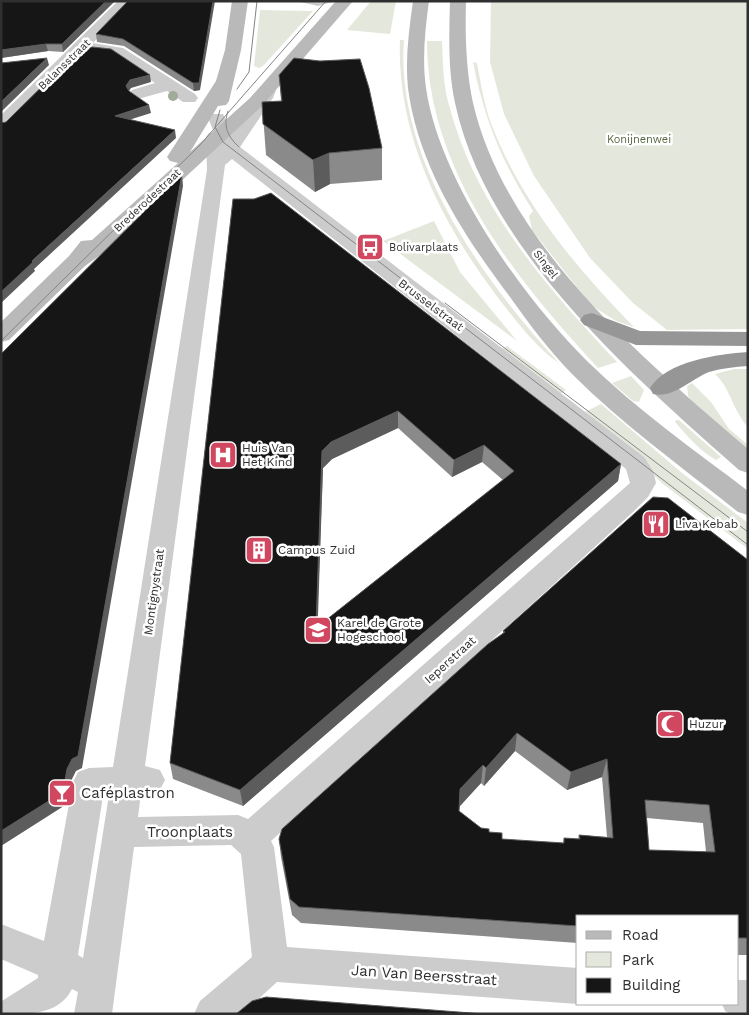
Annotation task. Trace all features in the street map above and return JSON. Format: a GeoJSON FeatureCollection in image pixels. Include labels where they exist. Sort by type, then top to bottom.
{"type":"FeatureCollection","features":[{"type":"Feature","properties":{"kind":"highway"},"geometry":{"type":"LineString","coordinates":[[592,320],[636,338],[668,340],[748,339]]}},
{"type":"Feature","properties":{"kind":"highway"},"geometry":{"type":"LineString","coordinates":[[662,388],[676,377],[698,366],[726,360],[748,359]]}},
{"type":"Feature","properties":{"kind":"main road","name":"Montignystraat"},"geometry":{"type":"LineString","coordinates":[[220,141],[223,84],[233,50],[240,1]]}},
{"type":"Feature","properties":{"kind":"main road"},"geometry":{"type":"LineString","coordinates":[[220,141],[345,1]]}},
{"type":"Feature","properties":{"kind":"main road"},"geometry":{"type":"LineString","coordinates":[[421,1],[415,38],[419,99],[435,151],[458,204],[481,242],[548,331],[589,377],[629,413],[667,443],[744,496]]}},
{"type":"Feature","properties":{"kind":"main road","name":"Singel"},"geometry":{"type":"LineString","coordinates":[[458,1],[456,40],[462,92],[472,129],[489,172],[519,228],[551,272],[592,320],[662,388],[748,464]]}},
{"type":"Feature","properties":{"kind":"main road","name":"Montignystraat"},"geometry":{"type":"LineString","coordinates":[[194,133],[223,84]]}},
{"type":"Feature","properties":{"kind":"main road","name":"Brederodestraat"},"geometry":{"type":"LineString","coordinates":[[4,329],[77,260],[97,237],[174,162],[194,133]]}},
{"type":"Feature","properties":{"kind":"main road","name":"Brederodestraat"},"geometry":{"type":"LineString","coordinates":[[77,260],[99,245],[220,141]]}},
{"type":"Feature","properties":{"kind":"main road"},"geometry":{"type":"LineString","coordinates":[[662,388],[654,404],[654,421],[667,443]]}},
{"type":"Feature","properties":{"kind":"street","name":"Balansstraat"},"geometry":{"type":"LineString","coordinates":[[1,126],[127,1]]}},
{"type":"Feature","properties":{"kind":"street"},"geometry":{"type":"LineString","coordinates":[[82,47],[116,51],[189,98]]}},
{"type":"Feature","properties":{"kind":"street"},"geometry":{"type":"LineString","coordinates":[[48,58],[69,59]]}},
{"type":"Feature","properties":{"kind":"street"},"geometry":{"type":"LineString","coordinates":[[138,94],[168,85]]}},
{"type":"Feature","properties":{"kind":"street","name":"Brusselstraat"},"geometry":{"type":"LineString","coordinates":[[220,141],[635,463],[644,476]]}},
{"type":"Feature","properties":{"kind":"street","name":"Montignystraat"},"geometry":{"type":"LineString","coordinates":[[96,998],[119,832],[138,780],[220,141]]}},
{"type":"Feature","properties":{"kind":"street","name":"Ieperstraat"},"geometry":{"type":"LineString","coordinates":[[248,838],[623,506],[637,493],[644,483],[644,476]]}},
{"type":"Feature","properties":{"kind":"street"},"geometry":{"type":"LineString","coordinates":[[15,1014],[54,989],[89,782],[138,780]]}},
{"type":"Feature","properties":{"kind":"street","name":"Troonplaats"},"geometry":{"type":"LineString","coordinates":[[119,832],[238,830],[248,838],[257,847],[270,964]]}},
{"type":"Feature","properties":{"kind":"street"},"geometry":{"type":"LineString","coordinates":[[1,941],[59,965],[96,998]]}},
{"type":"Feature","properties":{"kind":"street"},"geometry":{"type":"LineString","coordinates":[[213,1014],[270,964]]}},
{"type":"Feature","properties":{"kind":"street","name":"Jan Van Beersstraat"},"geometry":{"type":"LineString","coordinates":[[270,964],[576,986]]}},
{"type":"Feature","properties":{"kind":"lane"},"geometry":{"type":"LineString","coordinates":[[300,1],[318,4],[332,1]]}},
{"type":"Feature","properties":{"kind":"green space"},"geometry":{"type":"Polygon","coordinates":[[[371,1],[396,1],[390,34],[347,30],[371,1]]]}},
{"type":"Feature","properties":{"kind":"green space","name":"Konijnenwei"},"geometry":{"type":"Polygon","coordinates":[[[491,1],[748,1],[748,329],[667,330],[633,303],[590,258],[534,176],[504,114],[490,62],[491,1]]]}},
{"type":"Feature","properties":{"kind":"green space"},"geometry":{"type":"Polygon","coordinates":[[[260,10],[313,11],[263,66],[259,68],[254,66],[260,10]]]}},
{"type":"Feature","properties":{"kind":"green space"},"geometry":{"type":"Polygon","coordinates":[[[400,40],[404,40],[405,85],[414,129],[429,172],[449,215],[501,294],[559,363],[537,344],[506,308],[484,279],[445,216],[416,148],[406,113],[401,77],[400,40]]]}},
{"type":"Feature","properties":{"kind":"green space"},"geometry":{"type":"Polygon","coordinates":[[[427,41],[442,41],[444,82],[449,105],[461,142],[476,177],[495,211],[516,244],[540,275],[617,362],[598,368],[536,297],[507,259],[481,219],[459,177],[442,134],[431,88],[427,41]]]}},
{"type":"Feature","properties":{"kind":"green space"},"geometry":{"type":"Polygon","coordinates":[[[473,62],[477,63],[492,126],[519,182],[553,234],[572,258],[634,327],[616,321],[591,305],[532,230],[529,216],[533,211],[512,175],[496,140],[477,83],[473,62]]]}},
{"type":"Feature","properties":{"kind":"green space"},"geometry":{"type":"Polygon","coordinates":[[[434,221],[460,272],[517,341],[383,241],[434,221]]]}},
{"type":"Feature","properties":{"kind":"green space"},"geometry":{"type":"Polygon","coordinates":[[[507,346],[566,390],[560,394],[501,349],[507,346]]]}},
{"type":"Feature","properties":{"kind":"green space"},"geometry":{"type":"Polygon","coordinates":[[[734,369],[748,369],[748,427],[725,386],[715,374],[734,369]]]}},
{"type":"Feature","properties":{"kind":"green space"},"geometry":{"type":"Polygon","coordinates":[[[631,376],[644,390],[639,402],[633,401],[612,383],[631,376]]]}},
{"type":"Feature","properties":{"kind":"green space"},"geometry":{"type":"Polygon","coordinates":[[[692,383],[711,402],[729,429],[748,445],[748,450],[692,401],[688,396],[687,386],[692,383]]]}},
{"type":"Feature","properties":{"kind":"green space"},"geometry":{"type":"Polygon","coordinates":[[[601,404],[682,473],[748,523],[748,549],[663,484],[585,412],[601,404]]]}},
{"type":"Feature","properties":{"kind":"green space"},"geometry":{"type":"Polygon","coordinates":[[[679,420],[721,457],[716,460],[694,443],[675,422],[679,420]]]}},
{"type":"Feature","properties":{"kind":"building"},"geometry":{"type":"Polygon","coordinates":[[[1,1],[106,1],[62,44],[46,44],[1,50],[1,1]]]}},
{"type":"Feature","properties":{"kind":"building"},"geometry":{"type":"Polygon","coordinates":[[[128,1],[213,1],[199,83],[193,83],[123,39],[96,34],[128,1]]]}},
{"type":"Feature","properties":{"kind":"building"},"geometry":{"type":"Polygon","coordinates":[[[83,46],[111,49],[150,75],[130,80],[126,86],[129,91],[149,105],[115,116],[175,130],[32,261],[1,292],[1,123],[6,122],[83,46]]]}},
{"type":"Feature","properties":{"kind":"building"},"geometry":{"type":"Polygon","coordinates":[[[47,58],[1,102],[1,63],[47,58]]]}},
{"type":"Feature","properties":{"kind":"building"},"geometry":{"type":"Polygon","coordinates":[[[294,58],[320,61],[360,59],[369,88],[382,148],[329,153],[313,160],[263,124],[262,102],[282,101],[279,75],[294,58]]]}},
{"type":"Feature","properties":{"kind":"building"},"geometry":{"type":"Polygon","coordinates":[[[182,174],[78,756],[72,759],[67,769],[63,792],[1,831],[1,354],[182,174]]]}},
{"type":"Feature","properties":{"kind":"building","name":"Karel de Grote Hogeschool"},"geometry":{"type":"Polygon","coordinates":[[[271,193],[621,464],[240,790],[170,763],[233,199],[254,199],[271,193]],[[398,411],[331,442],[322,451],[316,628],[514,471],[484,445],[454,460],[398,411]]]}},
{"type":"Feature","properties":{"kind":"building"},"geometry":{"type":"Polygon","coordinates":[[[653,497],[668,498],[748,560],[748,938],[739,938],[739,915],[576,915],[576,926],[299,907],[290,899],[279,839],[282,829],[488,644],[505,632],[503,631],[653,497]],[[517,733],[486,768],[483,765],[460,789],[459,811],[481,828],[489,829],[489,832],[502,833],[502,839],[564,843],[564,838],[580,839],[579,835],[613,838],[607,759],[571,772],[517,733]],[[645,800],[649,850],[715,852],[709,805],[645,800]]]}},
{"type":"Feature","properties":{"kind":"building"},"geometry":{"type":"Polygon","coordinates":[[[266,997],[484,1014],[236,1014],[252,1001],[266,997]]]}},
{"type":"Feature","properties":{"kind":"tram line"},"geometry":{"type":"LineString","coordinates":[[237,89],[249,72],[257,1]]}},
{"type":"Feature","properties":{"kind":"tram line"},"geometry":{"type":"LineString","coordinates":[[228,113],[326,1]]}},
{"type":"Feature","properties":{"kind":"tram line"},"geometry":{"type":"LineString","coordinates":[[215,127],[220,110]]}},
{"type":"Feature","properties":{"kind":"tram line"},"geometry":{"type":"LineString","coordinates":[[215,127],[228,113]]}},
{"type":"Feature","properties":{"kind":"tram line"},"geometry":{"type":"LineString","coordinates":[[228,113],[227,130],[239,147]]}},
{"type":"Feature","properties":{"kind":"tram line"},"geometry":{"type":"LineString","coordinates":[[1,341],[199,146],[215,127]]}},
{"type":"Feature","properties":{"kind":"tram line"},"geometry":{"type":"LineString","coordinates":[[215,127],[223,142],[748,545]]}},
{"type":"Feature","properties":{"kind":"tram line"},"geometry":{"type":"LineString","coordinates":[[445,303],[748,532]]}},
{"type":"Feature","properties":{"kind":"place","name":"Bolivarplaats"},"geometry":{"type":"Point","coordinates":[370,247]}},
{"type":"Feature","properties":{"kind":"place","name":"Huis Van Het Kind"},"geometry":{"type":"Point","coordinates":[223,455]}},
{"type":"Feature","properties":{"kind":"place","name":"Liva Kebab"},"geometry":{"type":"Point","coordinates":[656,524]}},
{"type":"Feature","properties":{"kind":"place","name":"Campus Zuid"},"geometry":{"type":"Point","coordinates":[259,550]}},
{"type":"Feature","properties":{"kind":"place","name":"Karel de Grote Hogeschool"},"geometry":{"type":"Point","coordinates":[318,630]}},
{"type":"Feature","properties":{"kind":"place","name":"Huzur"},"geometry":{"type":"Point","coordinates":[670,724]}},
{"type":"Feature","properties":{"kind":"place","name":"Caféplastron"},"geometry":{"type":"Point","coordinates":[62,793]}}]}
